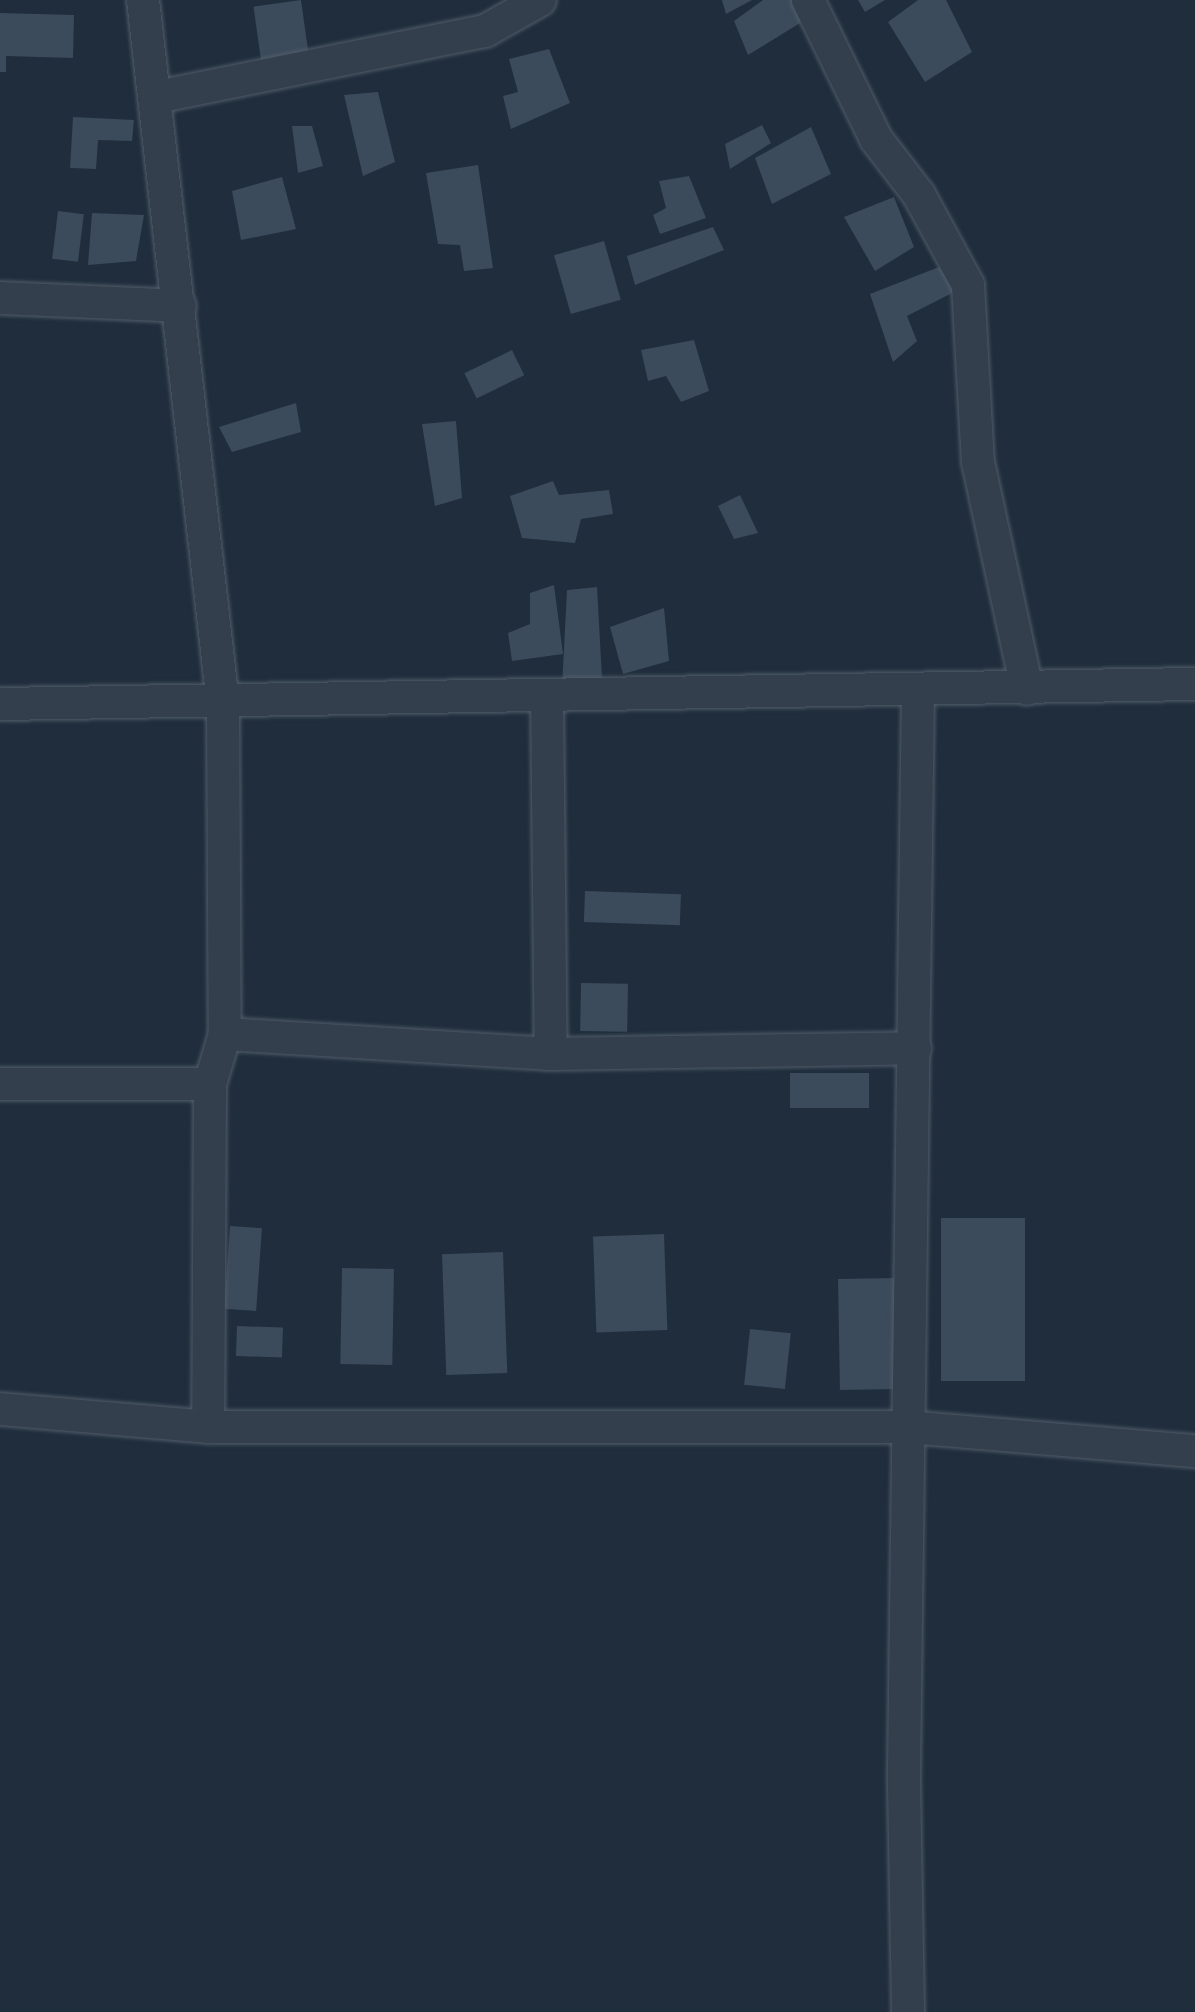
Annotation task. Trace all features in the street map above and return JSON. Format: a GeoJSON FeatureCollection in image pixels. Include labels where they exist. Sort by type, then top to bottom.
{"type":"FeatureCollection","features":[{"type":"Feature","properties":{"kind":"street"},"geometry":{"type":"LineString","coordinates":[[143,0],[157,97],[223,703],[225,1034],[210,1084],[208,1427]]}},
{"type":"Feature","properties":{"kind":"street"},"geometry":{"type":"LineString","coordinates":[[157,97],[485,31],[540,0]]}},
{"type":"Feature","properties":{"kind":"street"},"geometry":{"type":"LineString","coordinates":[[808,0],[876,139],[919,195],[968,285],[978,462],[1027,689]]}},
{"type":"Feature","properties":{"kind":"street"},"geometry":{"type":"LineString","coordinates":[[0,298],[180,306]]}},
{"type":"Feature","properties":{"kind":"street"},"geometry":{"type":"LineString","coordinates":[[0,704],[223,703],[1195,684]]}},
{"type":"Feature","properties":{"kind":"street"},"geometry":{"type":"LineString","coordinates":[[908,2012],[907,1427],[918,690]]}},
{"type":"Feature","properties":{"kind":"street"},"geometry":{"type":"LineString","coordinates":[[547,696],[551,1054]]}},
{"type":"Feature","properties":{"kind":"street"},"geometry":{"type":"LineString","coordinates":[[225,1034],[551,1054],[915,1048]]}},
{"type":"Feature","properties":{"kind":"street"},"geometry":{"type":"LineString","coordinates":[[0,1084],[210,1084]]}},
{"type":"Feature","properties":{"kind":"street"},"geometry":{"type":"LineString","coordinates":[[0,1409],[208,1427],[907,1427],[1195,1451]]}},
{"type":"Feature","properties":{"kind":"building"},"geometry":{"type":"Polygon","coordinates":[[[301,0],[309,60],[262,67],[253,7],[301,0]]]}},
{"type":"Feature","properties":{"kind":"building"},"geometry":{"type":"Polygon","coordinates":[[[722,0],[752,0],[726,14],[722,0]]]}},
{"type":"Feature","properties":{"kind":"building"},"geometry":{"type":"Polygon","coordinates":[[[763,0],[794,0],[805,20],[748,55],[734,21],[763,0]]]}},
{"type":"Feature","properties":{"kind":"building"},"geometry":{"type":"Polygon","coordinates":[[[858,0],[885,0],[865,12],[858,0]]]}},
{"type":"Feature","properties":{"kind":"building"},"geometry":{"type":"Polygon","coordinates":[[[918,0],[946,0],[972,52],[925,82],[888,22],[918,0]]]}},
{"type":"Feature","properties":{"kind":"building"},"geometry":{"type":"Polygon","coordinates":[[[0,13],[74,15],[73,58],[6,56],[6,72],[0,72],[0,13]]]}},
{"type":"Feature","properties":{"kind":"building"},"geometry":{"type":"Polygon","coordinates":[[[549,49],[570,103],[511,129],[503,96],[518,92],[509,59],[549,49]]]}},
{"type":"Feature","properties":{"kind":"building"},"geometry":{"type":"Polygon","coordinates":[[[378,92],[395,162],[363,176],[344,95],[378,92]]]}},
{"type":"Feature","properties":{"kind":"building"},"geometry":{"type":"Polygon","coordinates":[[[73,117],[134,120],[132,141],[98,140],[96,169],[70,168],[73,117]]]}},
{"type":"Feature","properties":{"kind":"building"},"geometry":{"type":"Polygon","coordinates":[[[762,125],[771,143],[730,169],[725,144],[762,125]]]}},
{"type":"Feature","properties":{"kind":"building"},"geometry":{"type":"Polygon","coordinates":[[[292,126],[312,126],[323,166],[298,173],[292,126]]]}},
{"type":"Feature","properties":{"kind":"building"},"geometry":{"type":"Polygon","coordinates":[[[811,127],[831,174],[772,204],[755,158],[811,127]]]}},
{"type":"Feature","properties":{"kind":"building"},"geometry":{"type":"Polygon","coordinates":[[[478,165],[493,268],[464,271],[460,245],[438,244],[426,173],[478,165]]]}},
{"type":"Feature","properties":{"kind":"building"},"geometry":{"type":"Polygon","coordinates":[[[689,176],[706,218],[660,234],[653,215],[666,208],[659,181],[689,176]]]}},
{"type":"Feature","properties":{"kind":"building"},"geometry":{"type":"Polygon","coordinates":[[[282,177],[296,229],[241,240],[232,191],[282,177]]]}},
{"type":"Feature","properties":{"kind":"building"},"geometry":{"type":"Polygon","coordinates":[[[894,197],[914,247],[875,271],[844,217],[894,197]]]}},
{"type":"Feature","properties":{"kind":"building"},"geometry":{"type":"Polygon","coordinates":[[[58,211],[84,214],[78,262],[52,259],[58,211]]]}},
{"type":"Feature","properties":{"kind":"building"},"geometry":{"type":"Polygon","coordinates":[[[92,213],[144,215],[136,261],[88,265],[92,213]]]}},
{"type":"Feature","properties":{"kind":"building"},"geometry":{"type":"Polygon","coordinates":[[[713,227],[724,250],[635,285],[627,256],[713,227]]]}},
{"type":"Feature","properties":{"kind":"building"},"geometry":{"type":"Polygon","coordinates":[[[604,241],[621,300],[571,314],[554,255],[604,241]]]}},
{"type":"Feature","properties":{"kind":"building"},"geometry":{"type":"Polygon","coordinates":[[[939,267],[956,291],[907,316],[917,341],[893,362],[870,294],[939,267]]]}},
{"type":"Feature","properties":{"kind":"building"},"geometry":{"type":"Polygon","coordinates":[[[694,340],[709,391],[681,402],[666,376],[648,381],[641,350],[694,340]]]}},
{"type":"Feature","properties":{"kind":"building"},"geometry":{"type":"Polygon","coordinates":[[[512,350],[524,375],[477,398],[464,373],[512,350]]]}},
{"type":"Feature","properties":{"kind":"building"},"geometry":{"type":"Polygon","coordinates":[[[296,403],[301,432],[232,452],[219,427],[296,403]]]}},
{"type":"Feature","properties":{"kind":"building"},"geometry":{"type":"Polygon","coordinates":[[[456,421],[462,498],[435,506],[422,424],[456,421]]]}},
{"type":"Feature","properties":{"kind":"building"},"geometry":{"type":"Polygon","coordinates":[[[553,481],[559,495],[609,490],[613,514],[581,519],[575,543],[522,538],[510,496],[553,481]]]}},
{"type":"Feature","properties":{"kind":"building"},"geometry":{"type":"Polygon","coordinates":[[[740,495],[758,533],[734,539],[718,506],[740,495]]]}},
{"type":"Feature","properties":{"kind":"building"},"geometry":{"type":"Polygon","coordinates":[[[554,585],[563,654],[512,661],[508,633],[530,624],[530,593],[554,585]]]}},
{"type":"Feature","properties":{"kind":"building"},"geometry":{"type":"Polygon","coordinates":[[[597,587],[602,678],[562,688],[567,590],[597,587]]]}},
{"type":"Feature","properties":{"kind":"building"},"geometry":{"type":"Polygon","coordinates":[[[664,608],[669,661],[623,674],[610,627],[664,608]]]}},
{"type":"Feature","properties":{"kind":"building"},"geometry":{"type":"Polygon","coordinates":[[[585,891],[681,894],[680,925],[584,922],[585,891]]]}},
{"type":"Feature","properties":{"kind":"building"},"geometry":{"type":"Polygon","coordinates":[[[581,983],[628,984],[627,1032],[580,1031],[581,983]]]}},
{"type":"Feature","properties":{"kind":"building"},"geometry":{"type":"Polygon","coordinates":[[[790,1073],[869,1073],[869,1108],[790,1108],[790,1073]]]}},
{"type":"Feature","properties":{"kind":"building"},"geometry":{"type":"Polygon","coordinates":[[[941,1218],[1025,1218],[1025,1381],[941,1381],[941,1218]]]}},
{"type":"Feature","properties":{"kind":"building"},"geometry":{"type":"Polygon","coordinates":[[[230,1226],[262,1228],[256,1311],[224,1309],[230,1226]]]}},
{"type":"Feature","properties":{"kind":"building"},"geometry":{"type":"Polygon","coordinates":[[[664,1234],[667,1330],[596,1332],[593,1236],[664,1234]]]}},
{"type":"Feature","properties":{"kind":"building"},"geometry":{"type":"Polygon","coordinates":[[[503,1252],[507,1373],[446,1375],[442,1254],[503,1252]]]}},
{"type":"Feature","properties":{"kind":"building"},"geometry":{"type":"Polygon","coordinates":[[[342,1268],[394,1269],[392,1365],[340,1364],[342,1268]]]}},
{"type":"Feature","properties":{"kind":"building"},"geometry":{"type":"Polygon","coordinates":[[[897,1278],[899,1389],[840,1390],[838,1279],[897,1278]]]}},
{"type":"Feature","properties":{"kind":"building"},"geometry":{"type":"Polygon","coordinates":[[[237,1326],[283,1328],[282,1358],[236,1356],[237,1326]]]}},
{"type":"Feature","properties":{"kind":"building"},"geometry":{"type":"Polygon","coordinates":[[[750,1329],[791,1333],[785,1389],[744,1385],[750,1329]]]}}]}
